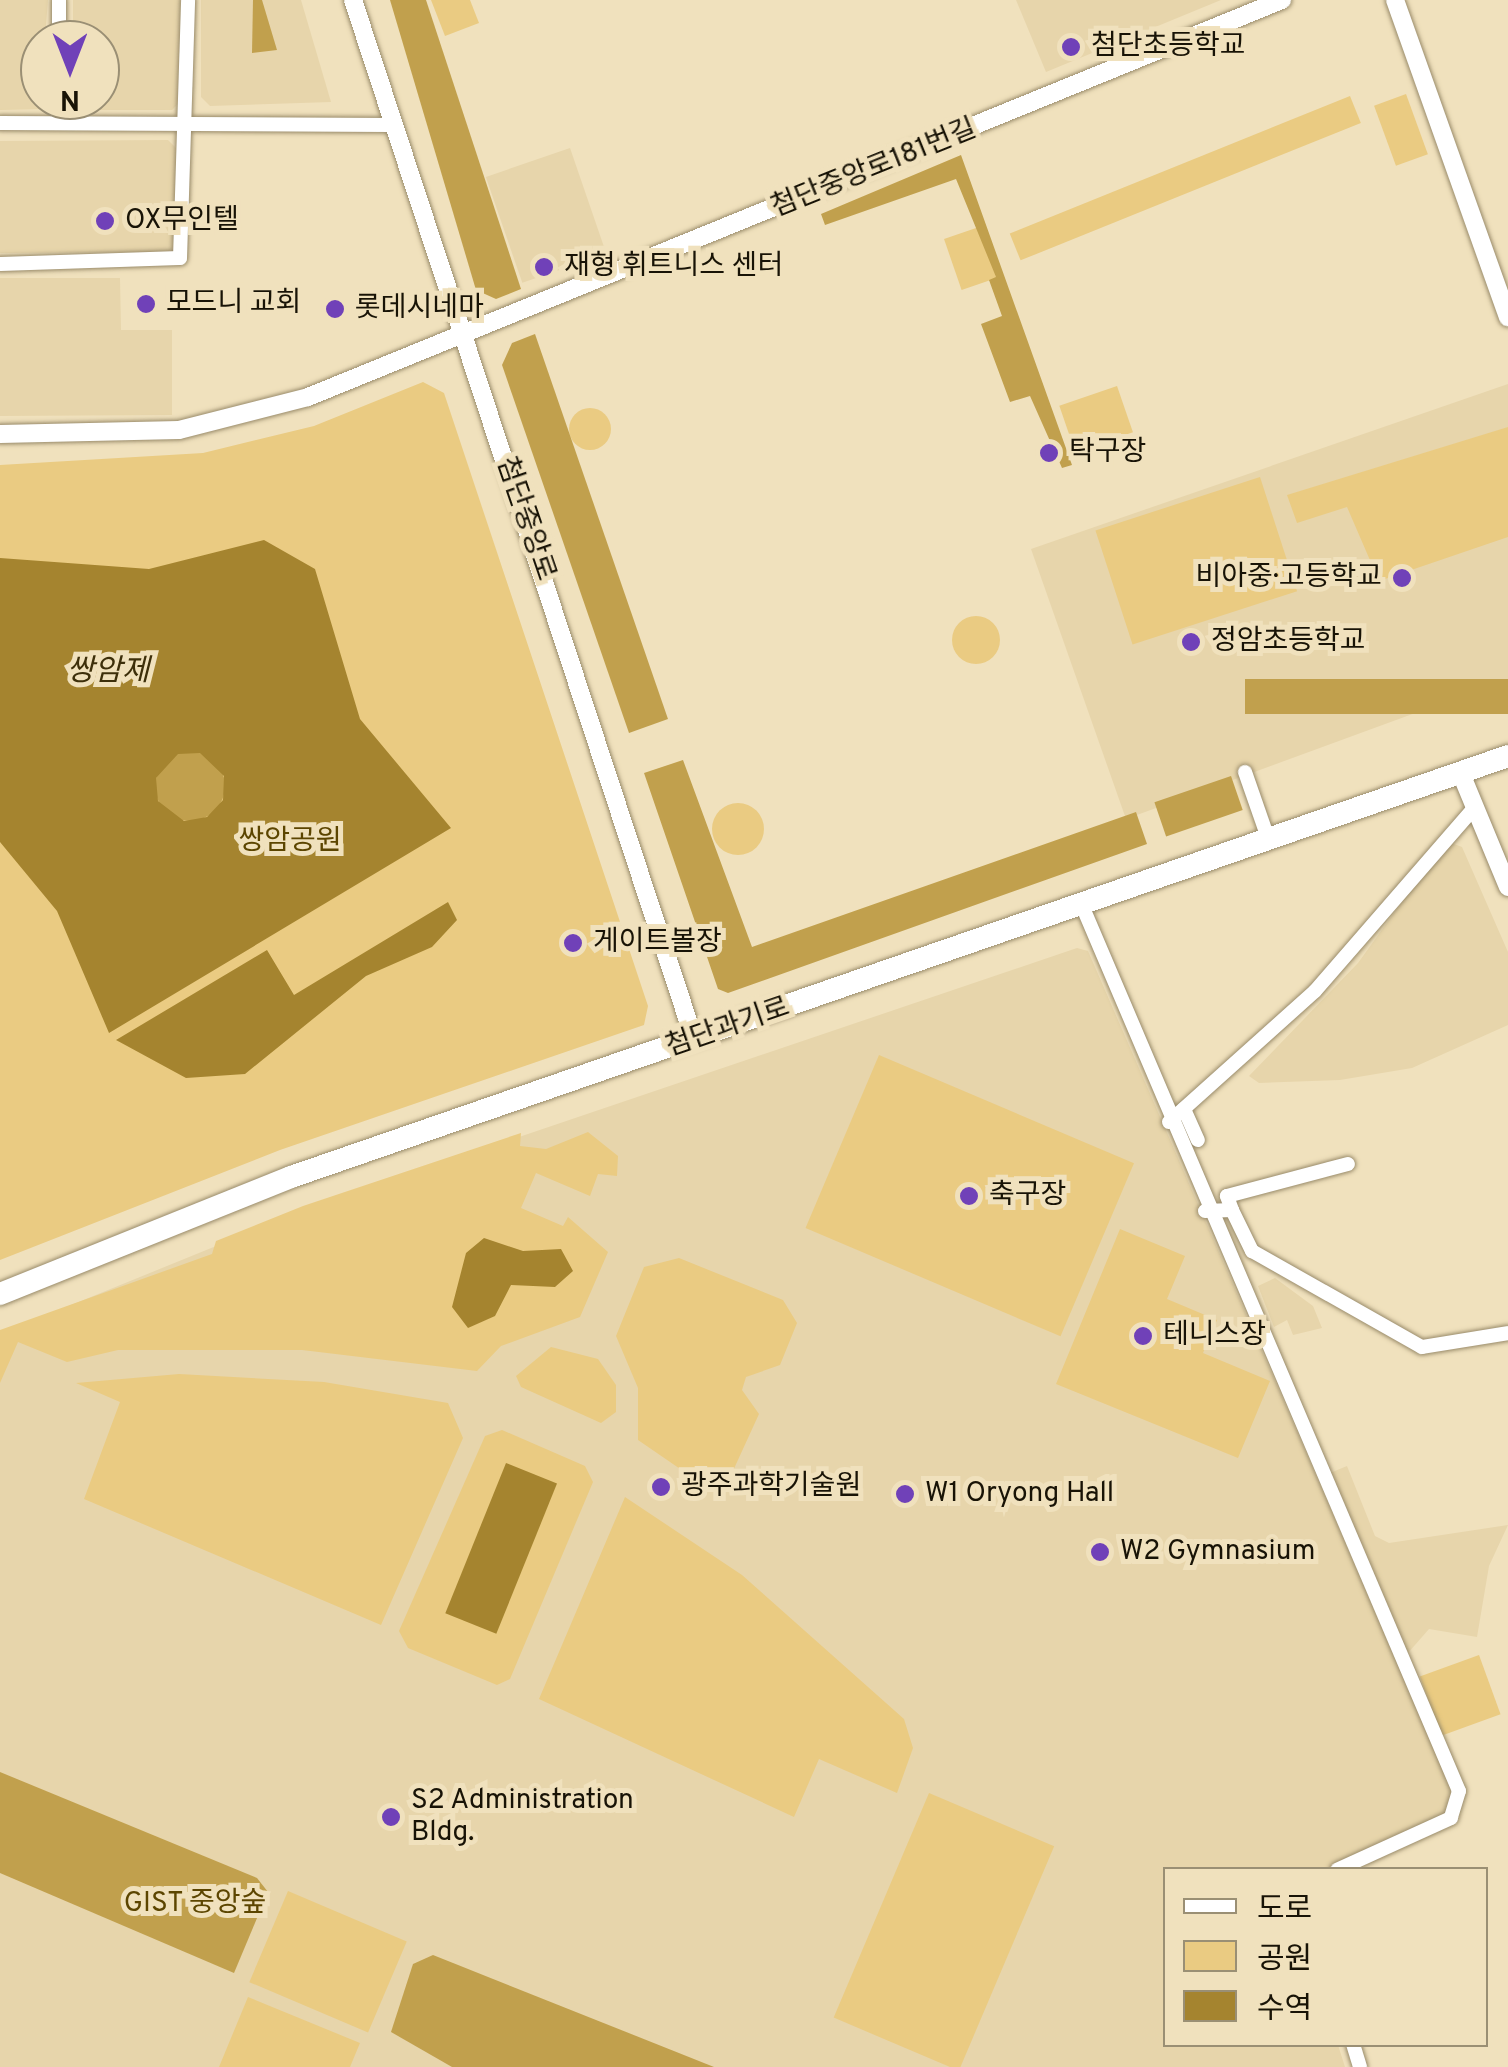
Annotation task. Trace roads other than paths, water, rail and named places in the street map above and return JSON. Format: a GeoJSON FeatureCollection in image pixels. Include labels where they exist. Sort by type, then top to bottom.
{"type":"FeatureCollection","features":[{"type":"Feature","properties":{"kind":"main road","name":"첨단과기로"},"geometry":{"type":"LineString","coordinates":[[0,1294],[291,1177],[694,1040],[1081,902],[1462,776],[1508,756]]}},
{"type":"Feature","properties":{"kind":"street"},"geometry":{"type":"LineString","coordinates":[[0,264],[180,258],[188,124],[188,0]]}},
{"type":"Feature","properties":{"kind":"street","name":"첨단중앙로"},"geometry":{"type":"LineString","coordinates":[[352,0],[694,1040]]}},
{"type":"Feature","properties":{"kind":"street","name":"첨단중앙로181번길"},"geometry":{"type":"LineString","coordinates":[[0,434],[217,424],[465,335],[1282,0]]}},
{"type":"Feature","properties":{"kind":"street"},"geometry":{"type":"LineString","coordinates":[[1394,0],[1508,318]]}},
{"type":"Feature","properties":{"kind":"street"},"geometry":{"type":"LineString","coordinates":[[0,123],[391,124]]}},
{"type":"Feature","properties":{"kind":"street"},"geometry":{"type":"LineString","coordinates":[[1245,772],[1268,838]]}},
{"type":"Feature","properties":{"kind":"street"},"geometry":{"type":"LineString","coordinates":[[1462,776],[1508,887]]}},
{"type":"Feature","properties":{"kind":"street"},"geometry":{"type":"LineString","coordinates":[[1169,1122],[1316,991],[1475,807]]}},
{"type":"Feature","properties":{"kind":"street"},"geometry":{"type":"LineString","coordinates":[[1081,902],[1205,1210],[1460,1796],[1451,1818],[1344,1867]]}},
{"type":"Feature","properties":{"kind":"street"},"geometry":{"type":"LineString","coordinates":[[1184,1108],[1198,1140]]}},
{"type":"Feature","properties":{"kind":"street"},"geometry":{"type":"LineString","coordinates":[[1348,1164],[1227,1196],[1252,1251],[1422,1348],[1508,1333]]}},
{"type":"Feature","properties":{"kind":"street"},"geometry":{"type":"LineString","coordinates":[[1205,1210],[1232,1210]]}},
{"type":"Feature","properties":{"kind":"water","name":"쌍암제"},"geometry":{"type":"Polygon","coordinates":[[[264,540],[315,569],[360,719],[451,828],[109,1033],[57,911],[0,842],[0,558],[149,569],[264,540]],[[200,753],[178,754],[156,778],[158,801],[184,821],[207,817],[223,800],[224,776],[200,753]]]}},
{"type":"Feature","properties":{"kind":"water"},"geometry":{"type":"Polygon","coordinates":[[[448,902],[457,920],[432,947],[366,976],[245,1074],[186,1078],[116,1040],[267,950],[294,995],[448,902]]]}},
{"type":"Feature","properties":{"kind":"water"},"geometry":{"type":"Polygon","coordinates":[[[484,1238],[523,1251],[561,1249],[573,1271],[555,1287],[511,1285],[495,1316],[468,1328],[452,1307],[466,1253],[484,1238]]]}},
{"type":"Feature","properties":{"kind":"water"},"geometry":{"type":"Polygon","coordinates":[[[506,1463],[557,1484],[496,1634],[445,1613],[506,1463]]]}},
{"type":"Feature","properties":{"kind":"place","name":"첨단초등학교"},"geometry":{"type":"Point","coordinates":[1071,47]}},
{"type":"Feature","properties":{"kind":"place","name":"OX무인텔"},"geometry":{"type":"Point","coordinates":[105,221]}},
{"type":"Feature","properties":{"kind":"place","name":"재형 휘트니스 센터"},"geometry":{"type":"Point","coordinates":[544,267]}},
{"type":"Feature","properties":{"kind":"place","name":"모드니 교회"},"geometry":{"type":"Point","coordinates":[146,304]}},
{"type":"Feature","properties":{"kind":"place","name":"롯데시네마"},"geometry":{"type":"Point","coordinates":[335,309]}},
{"type":"Feature","properties":{"kind":"place","name":"탁구장"},"geometry":{"type":"Point","coordinates":[1049,453]}},
{"type":"Feature","properties":{"kind":"place","name":"비아중·고등학교"},"geometry":{"type":"Point","coordinates":[1402,578]}},
{"type":"Feature","properties":{"kind":"place","name":"정암초등학교"},"geometry":{"type":"Point","coordinates":[1191,642]}},
{"type":"Feature","properties":{"kind":"place","name":"게이트볼장"},"geometry":{"type":"Point","coordinates":[573,943]}},
{"type":"Feature","properties":{"kind":"place","name":"축구장"},"geometry":{"type":"Point","coordinates":[969,1196]}},
{"type":"Feature","properties":{"kind":"place","name":"테니스장"},"geometry":{"type":"Point","coordinates":[1143,1336]}},
{"type":"Feature","properties":{"kind":"place","name":"광주과학기술원"},"geometry":{"type":"Point","coordinates":[661,1487]}},
{"type":"Feature","properties":{"kind":"place","name":"W1 Oryong Hall"},"geometry":{"type":"Point","coordinates":[905,1494]}},
{"type":"Feature","properties":{"kind":"place","name":"W2 Gymnasium"},"geometry":{"type":"Point","coordinates":[1100,1552]}},
{"type":"Feature","properties":{"kind":"place","name":"S2 Administration Bldg."},"geometry":{"type":"Point","coordinates":[391,1817]}},
{"type":"Feature","properties":{"kind":"park label","name":"쌍암공원"},"geometry":{"type":"Point","coordinates":[290,842]}},
{"type":"Feature","properties":{"kind":"park label","name":"GIST 중앙숲"},"geometry":{"type":"Point","coordinates":[195,1904]}}]}
